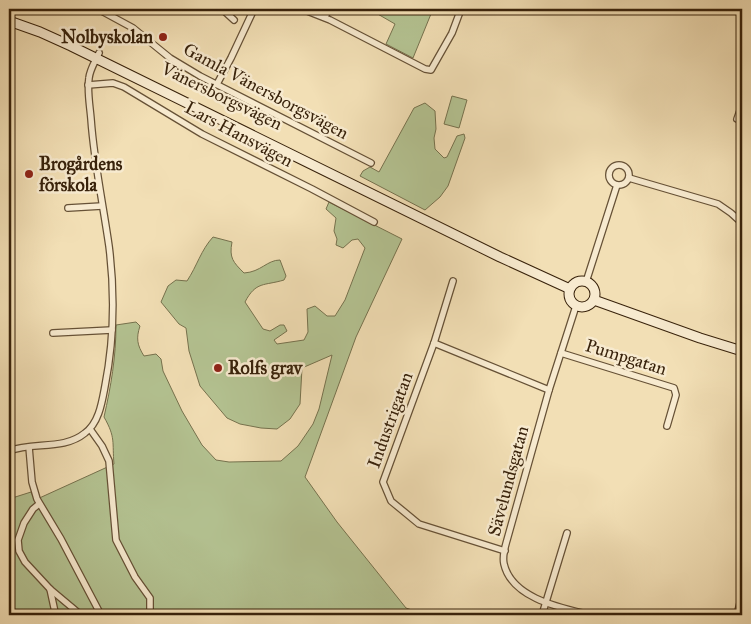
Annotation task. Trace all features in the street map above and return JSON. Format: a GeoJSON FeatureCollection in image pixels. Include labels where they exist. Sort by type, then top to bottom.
{"type":"FeatureCollection","features":[{"type":"Feature","properties":{"kind":"main road","name":"Vänersborgsvägen"},"geometry":{"type":"LineString","coordinates":[[9,16],[43,27],[417,215],[570,289]]}},
{"type":"Feature","properties":{"kind":"main road","name":"Vänersborgsvägen"},"geometry":{"type":"LineString","coordinates":[[9,21],[98,56]]}},
{"type":"Feature","properties":{"kind":"main road"},"geometry":{"type":"LineString","coordinates":[[586,282],[594,289],[594,300],[587,306],[576,306],[570,298],[570,289],[576,283],[586,282]]}},
{"type":"Feature","properties":{"kind":"main road"},"geometry":{"type":"LineString","coordinates":[[594,300],[742,351]]}},
{"type":"Feature","properties":{"kind":"street","name":"Gamla Vänersborgsvägen"},"geometry":{"type":"LineString","coordinates":[[98,9],[133,28],[183,66],[372,163]]}},
{"type":"Feature","properties":{"kind":"street"},"geometry":{"type":"LineString","coordinates":[[222,9],[234,20]]}},
{"type":"Feature","properties":{"kind":"street"},"geometry":{"type":"LineString","coordinates":[[217,84],[254,9]]}},
{"type":"Feature","properties":{"kind":"street"},"geometry":{"type":"LineString","coordinates":[[302,9],[324,17],[425,70],[431,70],[447,41],[461,9]]}},
{"type":"Feature","properties":{"kind":"street"},"geometry":{"type":"LineString","coordinates":[[324,17],[330,9]]}},
{"type":"Feature","properties":{"kind":"street"},"geometry":{"type":"LineString","coordinates":[[9,451],[67,443],[76,439],[90,429],[95,422],[103,393],[110,360],[112,280],[109,248],[94,158],[88,85],[91,69],[98,56]]}},
{"type":"Feature","properties":{"kind":"street","name":"Lars Hansvägen"},"geometry":{"type":"LineString","coordinates":[[88,85],[113,83],[124,87],[202,134],[374,222]]}},
{"type":"Feature","properties":{"kind":"street"},"geometry":{"type":"LineString","coordinates":[[737,119],[742,105]]}},
{"type":"Feature","properties":{"kind":"street"},"geometry":{"type":"LineString","coordinates":[[620,164],[626,167],[630,173],[629,178],[624,184],[617,185],[613,183],[609,176],[610,170],[620,164]]}},
{"type":"Feature","properties":{"kind":"street"},"geometry":{"type":"LineString","coordinates":[[629,178],[718,204],[742,224]]}},
{"type":"Feature","properties":{"kind":"street"},"geometry":{"type":"LineString","coordinates":[[586,282],[617,185]]}},
{"type":"Feature","properties":{"kind":"street"},"geometry":{"type":"LineString","coordinates":[[68,208],[102,206]]}},
{"type":"Feature","properties":{"kind":"street","name":"Industrigatan"},"geometry":{"type":"LineString","coordinates":[[453,281],[434,343],[383,482],[391,501],[419,524],[505,551]]}},
{"type":"Feature","properties":{"kind":"street","name":"Sävelundsgatan"},"geometry":{"type":"LineString","coordinates":[[576,306],[549,390],[505,551],[504,562],[508,576],[517,585],[546,604],[591,615]]}},
{"type":"Feature","properties":{"kind":"street"},"geometry":{"type":"LineString","coordinates":[[54,333],[112,330]]}},
{"type":"Feature","properties":{"kind":"street"},"geometry":{"type":"LineString","coordinates":[[434,343],[549,390]]}},
{"type":"Feature","properties":{"kind":"street","name":"Pumpgatan"},"geometry":{"type":"LineString","coordinates":[[561,353],[674,388],[676,395],[667,426]]}},
{"type":"Feature","properties":{"kind":"street"},"geometry":{"type":"LineString","coordinates":[[90,429],[109,460],[116,540],[135,577],[150,598],[150,615]]}},
{"type":"Feature","properties":{"kind":"street"},"geometry":{"type":"LineString","coordinates":[[29,447],[32,482],[39,504],[61,539],[101,615]]}},
{"type":"Feature","properties":{"kind":"street"},"geometry":{"type":"LineString","coordinates":[[39,504],[33,509],[24,523],[18,540],[19,551],[26,562],[50,589],[81,615]]}},
{"type":"Feature","properties":{"kind":"street"},"geometry":{"type":"LineString","coordinates":[[542,615],[567,534]]}},
{"type":"Feature","properties":{"kind":"street"},"geometry":{"type":"LineString","coordinates":[[50,589],[55,612],[59,615]]}},
{"type":"Feature","properties":{"kind":"street"},"geometry":{"type":"LineString","coordinates":[[737,615],[742,595]]}},
{"type":"Feature","properties":{"kind":"green space"},"geometry":{"type":"Polygon","coordinates":[[[369,9],[433,9],[413,58],[386,44],[395,24],[369,9]]]}},
{"type":"Feature","properties":{"kind":"green space"},"geometry":{"type":"Polygon","coordinates":[[[452,96],[467,100],[459,128],[444,124],[452,96]]]}},
{"type":"Feature","properties":{"kind":"green space"},"geometry":{"type":"Polygon","coordinates":[[[425,103],[435,111],[435,149],[444,158],[447,157],[457,136],[464,134],[465,138],[448,186],[440,197],[425,210],[360,176],[363,171],[370,167],[379,172],[414,108],[425,103]]]}},
{"type":"Feature","properties":{"kind":"green space"},"geometry":{"type":"Polygon","coordinates":[[[329,202],[402,239],[356,337],[305,477],[337,522],[406,608],[427,615],[24,615],[9,605],[9,499],[31,492],[35,500],[114,464],[112,435],[104,417],[113,371],[116,325],[136,322],[140,326],[138,341],[144,356],[156,354],[161,359],[163,371],[182,411],[202,445],[216,460],[229,462],[281,461],[298,446],[313,424],[319,409],[332,355],[302,368],[300,404],[290,419],[277,429],[240,424],[227,418],[200,386],[189,351],[186,328],[179,324],[161,302],[168,286],[176,280],[187,281],[205,247],[213,237],[232,242],[231,252],[233,259],[244,273],[255,271],[271,262],[280,260],[286,276],[284,280],[257,287],[245,302],[263,329],[270,331],[280,325],[284,325],[287,331],[274,340],[277,344],[304,340],[308,332],[307,309],[315,306],[327,316],[335,316],[345,300],[365,248],[358,239],[352,240],[343,248],[336,245],[337,239],[334,231],[336,218],[326,209],[329,202]]]}},
{"type":"Feature","properties":{"kind":"railway"},"geometry":{"type":"LineString","coordinates":[[9,609],[19,615]]}},
{"type":"Feature","properties":{"kind":"place","name":"Nolbyskolan"},"geometry":{"type":"Point","coordinates":[163,37]}},
{"type":"Feature","properties":{"kind":"place","name":"Brogårdens förskola"},"geometry":{"type":"Point","coordinates":[29,174]}},
{"type":"Feature","properties":{"kind":"place","name":"Rolfs grav"},"geometry":{"type":"Point","coordinates":[218,368]}}]}
